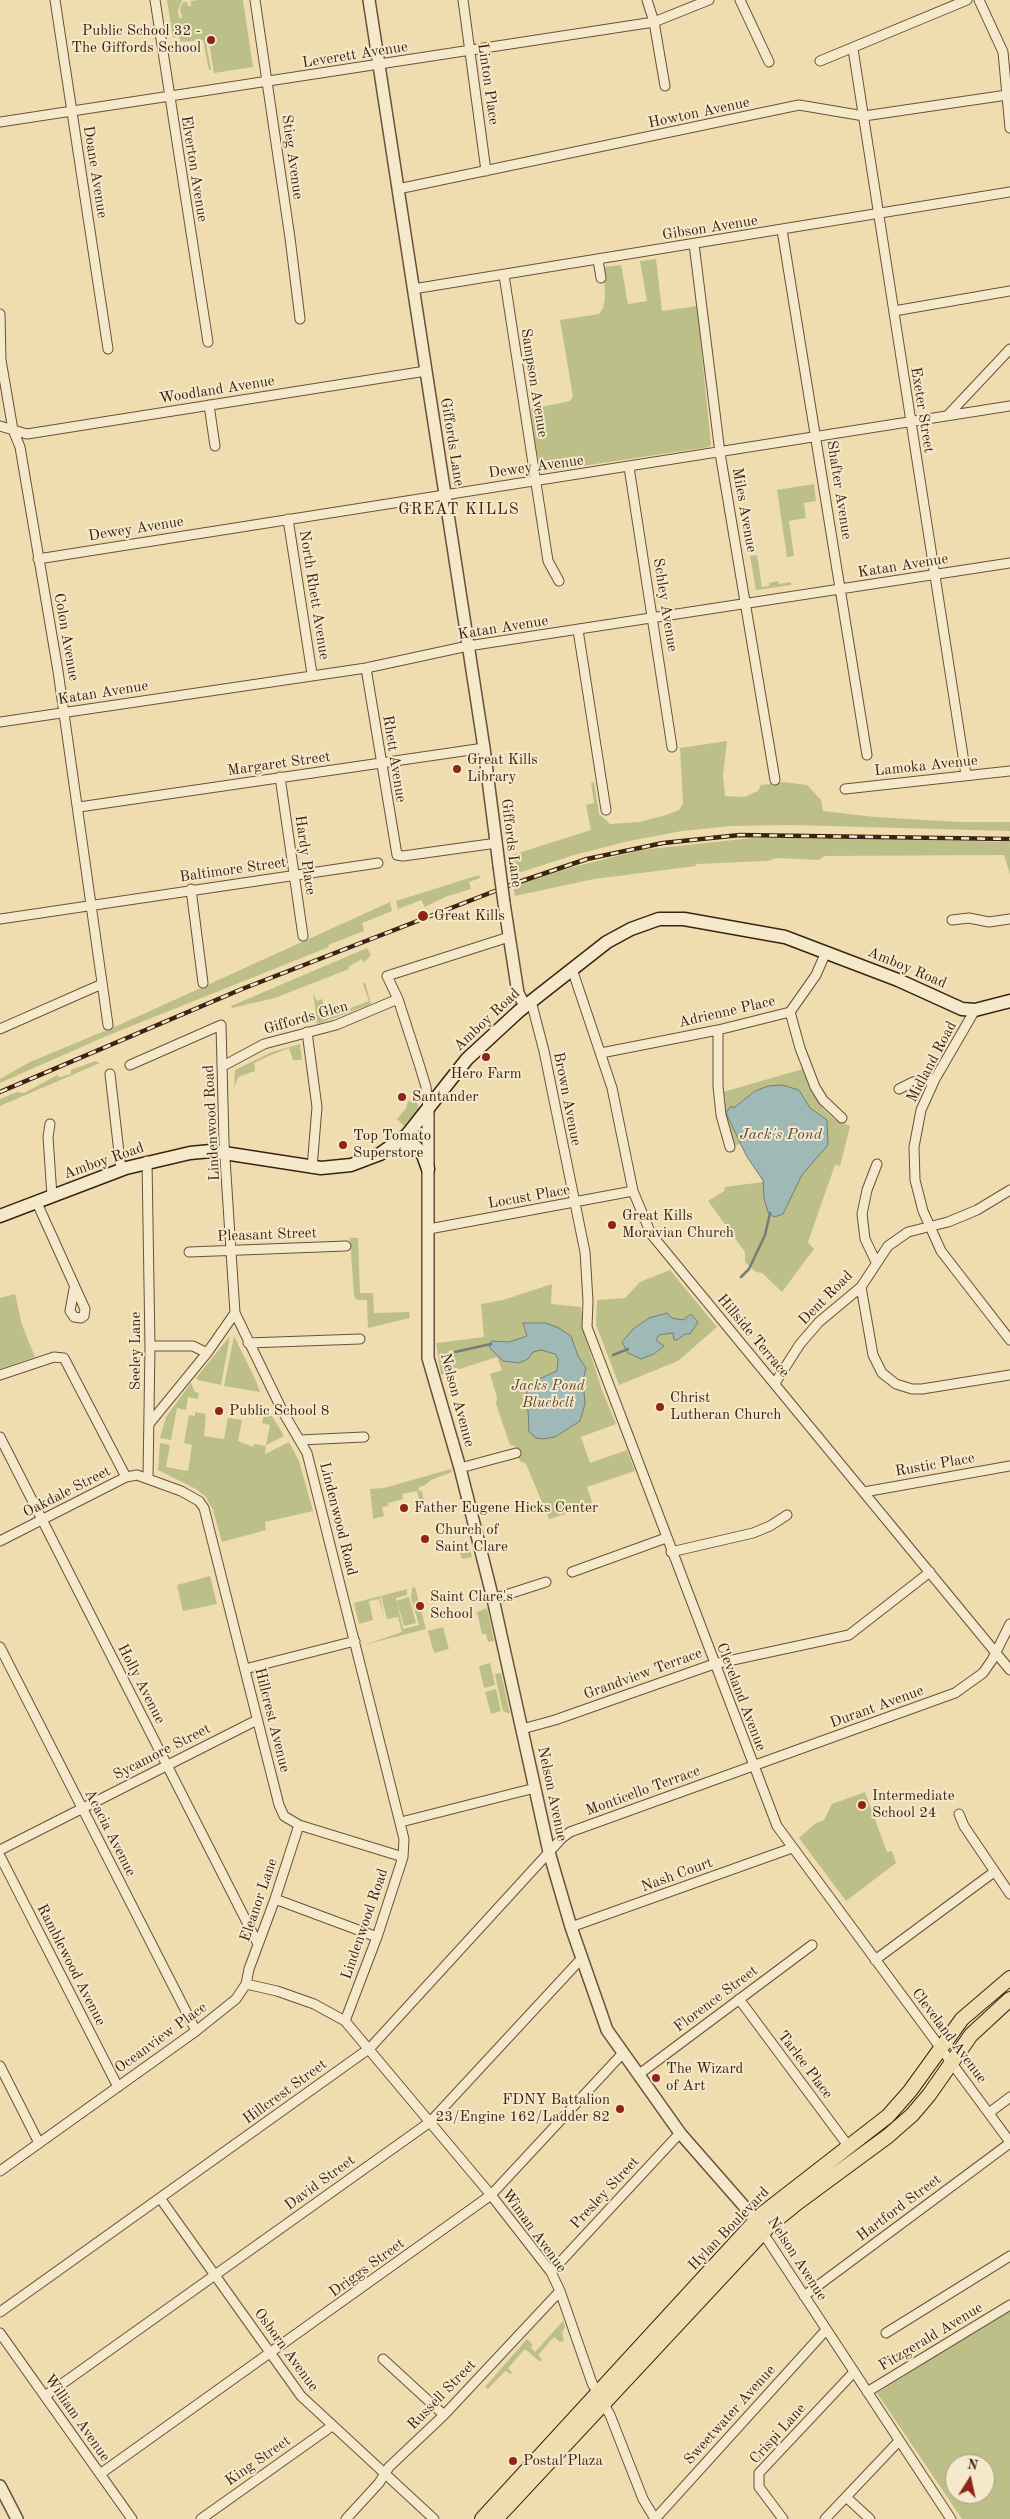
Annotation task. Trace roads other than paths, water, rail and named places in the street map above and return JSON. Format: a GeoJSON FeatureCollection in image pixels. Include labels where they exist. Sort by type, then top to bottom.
{"type":"FeatureCollection","features":[{"type":"Feature","properties":{"kind":"main road","name":"Amboy Road"},"geometry":{"type":"LineString","coordinates":[[0,1216],[147,1161],[190,1153],[211,1151],[312,1168],[350,1165],[380,1154],[407,1135],[467,1059],[528,1003],[611,940],[631,929],[667,918],[693,920],[785,938],[898,980],[953,1006],[976,1010],[1010,1001]]}},
{"type":"Feature","properties":{"kind":"main road"},"geometry":{"type":"LineString","coordinates":[[395,1145],[406,1143],[416,1147],[423,1155],[428,1169]]}},
{"type":"Feature","properties":{"kind":"main road","name":"Hylan Boulevard"},"geometry":{"type":"LineString","coordinates":[[482,2519],[600,2398],[759,2227],[787,2193],[848,2147],[897,2106],[940,2047],[971,2010],[1010,1978]]}},
{"type":"Feature","properties":{"kind":"main road","name":"Hylan Boulevard"},"geometry":{"type":"LineString","coordinates":[[759,2227],[786,2211],[901,2126],[929,2095],[978,2027],[1010,1999]]}},
{"type":"Feature","properties":{"kind":"main road","name":"Hylan Boulevard"},"geometry":{"type":"LineString","coordinates":[[499,2518],[600,2398]]}},
{"type":"Feature","properties":{"kind":"street","name":"Doane Avenue"},"geometry":{"type":"LineString","coordinates":[[55,0],[108,349]]}},
{"type":"Feature","properties":{"kind":"street","name":"Elverton Avenue"},"geometry":{"type":"LineString","coordinates":[[155,0],[208,342]]}},
{"type":"Feature","properties":{"kind":"street","name":"Stieg Avenue"},"geometry":{"type":"LineString","coordinates":[[255,0],[300,319]]}},
{"type":"Feature","properties":{"kind":"street","name":"Giffords Lane"},"geometry":{"type":"LineString","coordinates":[[369,0],[484,748],[509,937],[518,993],[528,1003]]}},
{"type":"Feature","properties":{"kind":"street","name":"Linton Place"},"geometry":{"type":"LineString","coordinates":[[463,0],[486,172]]}},
{"type":"Feature","properties":{"kind":"street"},"geometry":{"type":"LineString","coordinates":[[647,0],[654,22],[664,86]]}},
{"type":"Feature","properties":{"kind":"street","name":"Leverett Avenue"},"geometry":{"type":"LineString","coordinates":[[0,122],[654,22],[709,0]]}},
{"type":"Feature","properties":{"kind":"street"},"geometry":{"type":"LineString","coordinates":[[740,0],[769,62]]}},
{"type":"Feature","properties":{"kind":"street"},"geometry":{"type":"LineString","coordinates":[[820,61],[853,49],[967,0]]}},
{"type":"Feature","properties":{"kind":"street"},"geometry":{"type":"LineString","coordinates":[[980,0],[1003,52],[1010,128]]}},
{"type":"Feature","properties":{"kind":"street","name":"Exeter Street"},"geometry":{"type":"LineString","coordinates":[[853,49],[966,775]]}},
{"type":"Feature","properties":{"kind":"street","name":"Howton Avenue"},"geometry":{"type":"LineString","coordinates":[[398,189],[799,105],[864,116],[1008,95]]}},
{"type":"Feature","properties":{"kind":"street","name":"Gibson Avenue"},"geometry":{"type":"LineString","coordinates":[[413,289],[1010,192]]}},
{"type":"Feature","properties":{"kind":"street","name":"Shafter Avenue"},"geometry":{"type":"LineString","coordinates":[[782,230],[867,755]]}},
{"type":"Feature","properties":{"kind":"street","name":"Miles Avenue"},"geometry":{"type":"LineString","coordinates":[[694,244],[720,453],[775,780]]}},
{"type":"Feature","properties":{"kind":"street"},"geometry":{"type":"LineString","coordinates":[[598,260],[602,278]]}},
{"type":"Feature","properties":{"kind":"street","name":"Sampson Avenue"},"geometry":{"type":"LineString","coordinates":[[504,275],[548,560],[559,581]]}},
{"type":"Feature","properties":{"kind":"street"},"geometry":{"type":"LineString","coordinates":[[894,311],[1010,291]]}},
{"type":"Feature","properties":{"kind":"street","name":"Colon Avenue"},"geometry":{"type":"LineString","coordinates":[[0,314],[1,360],[13,430],[20,447],[64,713],[79,807],[108,1025]]}},
{"type":"Feature","properties":{"kind":"street"},"geometry":{"type":"LineString","coordinates":[[948,415],[1010,349]]}},
{"type":"Feature","properties":{"kind":"street","name":"Woodland Avenue"},"geometry":{"type":"LineString","coordinates":[[0,426],[27,434],[426,371]]}},
{"type":"Feature","properties":{"kind":"street"},"geometry":{"type":"LineString","coordinates":[[209,405],[215,446]]}},
{"type":"Feature","properties":{"kind":"street","name":"Dewey Avenue"},"geometry":{"type":"LineString","coordinates":[[38,559],[1010,406]]}},
{"type":"Feature","properties":{"kind":"street","name":"Schley Avenue"},"geometry":{"type":"LineString","coordinates":[[629,467],[654,618],[672,748]]}},
{"type":"Feature","properties":{"kind":"street","name":"North Rhett Avenue"},"geometry":{"type":"LineString","coordinates":[[288,520],[312,674]]}},
{"type":"Feature","properties":{"kind":"street","name":"Katan Avenue"},"geometry":{"type":"LineString","coordinates":[[0,722],[312,674],[366,668],[468,646],[1010,563]]}},
{"type":"Feature","properties":{"kind":"street"},"geometry":{"type":"LineString","coordinates":[[578,630],[606,810]]}},
{"type":"Feature","properties":{"kind":"street","name":"Rhett Avenue"},"geometry":{"type":"LineString","coordinates":[[366,668],[380,763],[397,855],[402,856],[497,842]]}},
{"type":"Feature","properties":{"kind":"street","name":"Margaret Street"},"geometry":{"type":"LineString","coordinates":[[79,807],[484,748]]}},
{"type":"Feature","properties":{"kind":"street","name":"Lamoka Avenue"},"geometry":{"type":"LineString","coordinates":[[845,789],[1010,771]]}},
{"type":"Feature","properties":{"kind":"street","name":"Hardy Place"},"geometry":{"type":"LineString","coordinates":[[280,778],[303,936]]}},
{"type":"Feature","properties":{"kind":"street","name":"Baltimore Street"},"geometry":{"type":"LineString","coordinates":[[92,904],[378,863]]}},
{"type":"Feature","properties":{"kind":"street"},"geometry":{"type":"LineString","coordinates":[[191,889],[203,983]]}},
{"type":"Feature","properties":{"kind":"street"},"geometry":{"type":"LineString","coordinates":[[0,919],[92,904]]}},
{"type":"Feature","properties":{"kind":"street"},"geometry":{"type":"LineString","coordinates":[[952,920],[969,918],[989,922],[1010,919]]}},
{"type":"Feature","properties":{"kind":"street","name":"Nelson Avenue"},"geometry":{"type":"LineString","coordinates":[[509,937],[387,976],[398,999],[423,1079],[428,1110],[428,1358],[460,1468],[493,1599],[550,1852],[571,1927],[602,2020],[638,2075],[680,2133],[759,2227],[951,2519]]}},
{"type":"Feature","properties":{"kind":"street","name":"Adrienne Place"},"geometry":{"type":"LineString","coordinates":[[601,1053],[718,1030],[790,1012],[816,975],[826,952]]}},
{"type":"Feature","properties":{"kind":"street","name":"Hillside Terrace"},"geometry":{"type":"LineString","coordinates":[[572,969],[612,1088],[634,1191],[651,1234],[1010,1670]]}},
{"type":"Feature","properties":{"kind":"street"},"geometry":{"type":"LineString","coordinates":[[0,1029],[102,984]]}},
{"type":"Feature","properties":{"kind":"street","name":"Giffords Glen"},"geometry":{"type":"LineString","coordinates":[[223,1066],[264,1044],[344,1022],[398,999]]}},
{"type":"Feature","properties":{"kind":"street","name":"Brown Avenue"},"geometry":{"type":"LineString","coordinates":[[528,1003],[544,1051],[574,1203]]}},
{"type":"Feature","properties":{"kind":"street","name":"Midland Road"},"geometry":{"type":"LineString","coordinates":[[976,1010],[935,1079],[921,1110],[914,1147],[918,1194],[941,1251],[960,1278],[1010,1340]]}},
{"type":"Feature","properties":{"kind":"street"},"geometry":{"type":"LineString","coordinates":[[790,1012],[800,1048],[815,1087],[823,1100],[842,1118]]}},
{"type":"Feature","properties":{"kind":"street","name":"Lindenwood Road"},"geometry":{"type":"LineString","coordinates":[[130,1065],[220,1025],[235,1313],[282,1412],[306,1453],[404,1839],[402,1856],[377,1937],[345,2021]]}},
{"type":"Feature","properties":{"kind":"street"},"geometry":{"type":"LineString","coordinates":[[718,1030],[718,1086],[721,1115],[730,1147]]}},
{"type":"Feature","properties":{"kind":"street"},"geometry":{"type":"LineString","coordinates":[[307,1032],[317,1107],[312,1168]]}},
{"type":"Feature","properties":{"kind":"street"},"geometry":{"type":"LineString","coordinates":[[110,1074],[121,1170]]}},
{"type":"Feature","properties":{"kind":"street"},"geometry":{"type":"LineString","coordinates":[[898,1089],[913,1082],[935,1079]]}},
{"type":"Feature","properties":{"kind":"street"},"geometry":{"type":"LineString","coordinates":[[50,1124],[48,1137],[52,1196]]}},
{"type":"Feature","properties":{"kind":"street","name":"Seeley Lane"},"geometry":{"type":"LineString","coordinates":[[147,1161],[150,1346],[148,1477]]}},
{"type":"Feature","properties":{"kind":"street"},"geometry":{"type":"LineString","coordinates":[[876,1262],[865,1239],[862,1214],[867,1190],[878,1164]]}},
{"type":"Feature","properties":{"kind":"street","name":"Dent Road"},"geometry":{"type":"LineString","coordinates":[[775,1383],[800,1344],[819,1322],[861,1287],[888,1246],[899,1237],[918,1228],[948,1222],[977,1210],[1010,1190]]}},
{"type":"Feature","properties":{"kind":"street","name":"Locust Place"},"geometry":{"type":"LineString","coordinates":[[429,1229],[634,1191]]}},
{"type":"Feature","properties":{"kind":"street"},"geometry":{"type":"LineString","coordinates":[[37,1203],[74,1289]]}},
{"type":"Feature","properties":{"kind":"street","name":"Cleveland Avenue"},"geometry":{"type":"LineString","coordinates":[[574,1203],[585,1252],[588,1301],[587,1327],[752,1766],[777,1826],[1010,2142]]}},
{"type":"Feature","properties":{"kind":"street","name":"Pleasant Street"},"geometry":{"type":"LineString","coordinates":[[189,1252],[346,1246]]}},
{"type":"Feature","properties":{"kind":"street"},"geometry":{"type":"LineString","coordinates":[[861,1287],[873,1355],[882,1373],[896,1384],[912,1389],[922,1389],[1010,1375]]}},
{"type":"Feature","properties":{"kind":"street"},"geometry":{"type":"LineString","coordinates":[[149,1424],[206,1353],[235,1313]]}},
{"type":"Feature","properties":{"kind":"street"},"geometry":{"type":"LineString","coordinates":[[248,1343],[360,1340]]}},
{"type":"Feature","properties":{"kind":"street"},"geometry":{"type":"LineString","coordinates":[[150,1346],[192,1346],[206,1353]]}},
{"type":"Feature","properties":{"kind":"street"},"geometry":{"type":"LineString","coordinates":[[0,1375],[61,1356],[66,1361],[126,1477]]}},
{"type":"Feature","properties":{"kind":"street","name":"Holly Avenue"},"geometry":{"type":"LineString","coordinates":[[0,1437],[258,1944]]}},
{"type":"Feature","properties":{"kind":"street"},"geometry":{"type":"LineString","coordinates":[[300,1440],[364,1437]]}},
{"type":"Feature","properties":{"kind":"street"},"geometry":{"type":"LineString","coordinates":[[460,1468],[516,1453]]}},
{"type":"Feature","properties":{"kind":"street","name":"Rustic Place"},"geometry":{"type":"LineString","coordinates":[[864,1492],[1010,1466]]}},
{"type":"Feature","properties":{"kind":"street","name":"Oakdale Street"},"geometry":{"type":"LineString","coordinates":[[0,1541],[126,1477],[137,1475],[148,1477]]}},
{"type":"Feature","properties":{"kind":"street","name":"Hillcrest Avenue"},"geometry":{"type":"LineString","coordinates":[[148,1477],[182,1491],[199,1501],[204,1508],[279,1805],[284,1816],[298,1825],[402,1856]]}},
{"type":"Feature","properties":{"kind":"street"},"geometry":{"type":"LineString","coordinates":[[671,1552],[753,1533],[770,1526],[787,1515]]}},
{"type":"Feature","properties":{"kind":"street"},"geometry":{"type":"LineString","coordinates":[[572,1572],[666,1538]]}},
{"type":"Feature","properties":{"kind":"street","name":"Grandview Terrace"},"geometry":{"type":"LineString","coordinates":[[522,1730],[714,1664],[849,1635],[930,1572]]}},
{"type":"Feature","properties":{"kind":"street"},"geometry":{"type":"LineString","coordinates":[[493,1599],[546,1582]]}},
{"type":"Feature","properties":{"kind":"street","name":"Durant Avenue"},"geometry":{"type":"LineString","coordinates":[[752,1766],[955,1693],[983,1673],[1010,1624]]}},
{"type":"Feature","properties":{"kind":"street"},"geometry":{"type":"LineString","coordinates":[[244,1669],[355,1641]]}},
{"type":"Feature","properties":{"kind":"street","name":"Acacia Avenue"},"geometry":{"type":"LineString","coordinates":[[0,1647],[196,2031]]}},
{"type":"Feature","properties":{"kind":"street","name":"Sycamore Street"},"geometry":{"type":"LineString","coordinates":[[0,1850],[257,1720]]}},
{"type":"Feature","properties":{"kind":"street","name":"Monticello Terrace"},"geometry":{"type":"LineString","coordinates":[[550,1852],[570,1832],[752,1766]]}},
{"type":"Feature","properties":{"kind":"street"},"geometry":{"type":"LineString","coordinates":[[401,1822],[536,1788]]}},
{"type":"Feature","properties":{"kind":"street"},"geometry":{"type":"LineString","coordinates":[[959,1814],[964,1826],[1010,1894]]}},
{"type":"Feature","properties":{"kind":"street","name":"Eleanor Lane"},"geometry":{"type":"LineString","coordinates":[[246,1984],[248,1969],[275,1899],[298,1825]]}},
{"type":"Feature","properties":{"kind":"street","name":"Nash Court"},"geometry":{"type":"LineString","coordinates":[[571,1927],[792,1848]]}},
{"type":"Feature","properties":{"kind":"street","name":"Hillcrest Street"},"geometry":{"type":"LineString","coordinates":[[0,2312],[370,2048],[550,1852]]}},
{"type":"Feature","properties":{"kind":"street","name":"Ramblewood Avenue"},"geometry":{"type":"LineString","coordinates":[[0,1856],[118,2087]]}},
{"type":"Feature","properties":{"kind":"street"},"geometry":{"type":"LineString","coordinates":[[875,1960],[994,1872]]}},
{"type":"Feature","properties":{"kind":"street"},"geometry":{"type":"LineString","coordinates":[[275,1899],[377,1937]]}},
{"type":"Feature","properties":{"kind":"street","name":"Florence Street"},"geometry":{"type":"LineString","coordinates":[[638,2075],[812,1945]]}},
{"type":"Feature","properties":{"kind":"street","name":"David Street"},"geometry":{"type":"LineString","coordinates":[[45,2396],[430,2122],[581,1959]]}},
{"type":"Feature","properties":{"kind":"street"},"geometry":{"type":"LineString","coordinates":[[246,1984],[277,1990],[314,2004],[345,2021]]}},
{"type":"Feature","properties":{"kind":"street","name":"Oceanview Place"},"geometry":{"type":"LineString","coordinates":[[0,2171],[196,2031],[236,1999],[246,1984]]}},
{"type":"Feature","properties":{"kind":"street","name":"Tarlee Place"},"geometry":{"type":"LineString","coordinates":[[739,1999],[848,2147]]}},
{"type":"Feature","properties":{"kind":"street","name":"Wiman Avenue"},"geometry":{"type":"LineString","coordinates":[[345,2021],[370,2048],[491,2195],[551,2272],[560,2291],[592,2383],[643,2499],[655,2519]]}},
{"type":"Feature","properties":{"kind":"street","name":"Driggs Street"},"geometry":{"type":"LineString","coordinates":[[100,2474],[491,2195],[623,2053]]}},
{"type":"Feature","properties":{"kind":"street"},"geometry":{"type":"LineString","coordinates":[[0,2066],[39,2143]]}},
{"type":"Feature","properties":{"kind":"street"},"geometry":{"type":"LineString","coordinates":[[989,2112],[1010,2097]]}},
{"type":"Feature","properties":{"kind":"street","name":"Presley Street"},"geometry":{"type":"LineString","coordinates":[[551,2272],[680,2133]]}},
{"type":"Feature","properties":{"kind":"street","name":"Hartford Street"},"geometry":{"type":"LineString","coordinates":[[804,2296],[1010,2142]]}},
{"type":"Feature","properties":{"kind":"street","name":"Osborn Avenue"},"geometry":{"type":"LineString","coordinates":[[160,2198],[301,2396],[434,2519]]}},
{"type":"Feature","properties":{"kind":"street"},"geometry":{"type":"LineString","coordinates":[[886,2333],[1010,2256]]}},
{"type":"Feature","properties":{"kind":"street","name":"Russell Street"},"geometry":{"type":"LineString","coordinates":[[346,2519],[389,2467],[444,2415],[560,2291]]}},
{"type":"Feature","properties":{"kind":"street","name":"Fitzgerald Avenue"},"geometry":{"type":"LineString","coordinates":[[867,2392],[1010,2305]]}},
{"type":"Feature","properties":{"kind":"street","name":"Sweetwater Avenue"},"geometry":{"type":"LineString","coordinates":[[655,2519],[826,2330]]}},
{"type":"Feature","properties":{"kind":"street","name":"William Avenue"},"geometry":{"type":"LineString","coordinates":[[0,2333],[132,2519]]}},
{"type":"Feature","properties":{"kind":"street"},"geometry":{"type":"LineString","coordinates":[[383,2359],[444,2415]]}},
{"type":"Feature","properties":{"kind":"street","name":"Crispi Lane"},"geometry":{"type":"LineString","coordinates":[[783,2519],[759,2487],[759,2473],[854,2372]]}},
{"type":"Feature","properties":{"kind":"street","name":"King Street"},"geometry":{"type":"LineString","coordinates":[[201,2519],[332,2426]]}},
{"type":"Feature","properties":{"kind":"street"},"geometry":{"type":"LineString","coordinates":[[825,2519],[899,2441]]}},
{"type":"Feature","properties":{"kind":"street"},"geometry":{"type":"LineString","coordinates":[[0,2486],[17,2519]]}},
{"type":"Feature","properties":{"kind":"street"},"geometry":{"type":"LineString","coordinates":[[846,2496],[870,2519]]}},
{"type":"Feature","properties":{"kind":"water","name":"Jack's Pond"},"geometry":{"type":"Polygon","coordinates":[[[782,1085],[799,1090],[810,1108],[827,1120],[828,1145],[802,1175],[783,1214],[774,1217],[768,1212],[764,1199],[763,1180],[747,1157],[726,1113],[730,1107],[735,1107],[755,1091],[768,1086],[782,1085]]]}},
{"type":"Feature","properties":{"kind":"water"},"geometry":{"type":"Polygon","coordinates":[[[667,1313],[672,1318],[683,1320],[691,1314],[698,1322],[690,1334],[685,1334],[677,1340],[674,1340],[673,1333],[659,1335],[656,1340],[664,1346],[654,1354],[641,1359],[628,1353],[622,1342],[633,1329],[649,1318],[667,1313]]]}},
{"type":"Feature","properties":{"kind":"water"},"geometry":{"type":"Polygon","coordinates":[[[523,1323],[546,1323],[559,1328],[571,1336],[578,1356],[586,1368],[583,1380],[585,1404],[580,1421],[555,1437],[536,1438],[529,1432],[528,1410],[524,1406],[528,1387],[539,1379],[557,1371],[558,1359],[555,1354],[541,1350],[533,1352],[528,1359],[519,1363],[503,1361],[490,1348],[492,1341],[509,1342],[527,1336],[523,1323]]]}},
{"type":"Feature","properties":{"kind":"waterway"},"geometry":{"type":"LineString","coordinates":[[741,1277],[749,1269],[765,1235],[770,1213]]}},
{"type":"Feature","properties":{"kind":"waterway"},"geometry":{"type":"LineString","coordinates":[[455,1352],[491,1344]]}},
{"type":"Feature","properties":{"kind":"waterway"},"geometry":{"type":"LineString","coordinates":[[613,1355],[628,1349]]}},
{"type":"Feature","properties":{"kind":"railway"},"geometry":{"type":"LineString","coordinates":[[0,1092],[242,989],[513,884],[587,859],[663,843],[740,835],[1010,839]]}},
{"type":"Feature","properties":{"kind":"place","name":"Public School 32 - The Giffords School"},"geometry":{"type":"Point","coordinates":[211,40]}},
{"type":"Feature","properties":{"kind":"place","name":"Great Kills Library"},"geometry":{"type":"Point","coordinates":[457,769]}},
{"type":"Feature","properties":{"kind":"place","name":"Great Kills"},"geometry":{"type":"Point","coordinates":[423,916]}},
{"type":"Feature","properties":{"kind":"place","name":"Hero Farm"},"geometry":{"type":"Point","coordinates":[486,1057]}},
{"type":"Feature","properties":{"kind":"place","name":"Santander"},"geometry":{"type":"Point","coordinates":[402,1097]}},
{"type":"Feature","properties":{"kind":"place","name":"Top Tomato Superstore"},"geometry":{"type":"Point","coordinates":[343,1145]}},
{"type":"Feature","properties":{"kind":"place","name":"Great Kills Moravian Church"},"geometry":{"type":"Point","coordinates":[612,1225]}},
{"type":"Feature","properties":{"kind":"place","name":"Christ Lutheran Church"},"geometry":{"type":"Point","coordinates":[660,1407]}},
{"type":"Feature","properties":{"kind":"place","name":"Public School 8"},"geometry":{"type":"Point","coordinates":[219,1411]}},
{"type":"Feature","properties":{"kind":"place","name":"Father Eugene Hicks Center"},"geometry":{"type":"Point","coordinates":[404,1508]}},
{"type":"Feature","properties":{"kind":"place","name":"Church of Saint Clare"},"geometry":{"type":"Point","coordinates":[425,1539]}},
{"type":"Feature","properties":{"kind":"place","name":"Saint Clare's School"},"geometry":{"type":"Point","coordinates":[420,1606]}},
{"type":"Feature","properties":{"kind":"place","name":"Intermediate School 24"},"geometry":{"type":"Point","coordinates":[862,1805]}},
{"type":"Feature","properties":{"kind":"place","name":"The Wizard of Art"},"geometry":{"type":"Point","coordinates":[656,2078]}},
{"type":"Feature","properties":{"kind":"place","name":"FDNY Battalion 23/Engine 162/Ladder 82"},"geometry":{"type":"Point","coordinates":[620,2109]}},
{"type":"Feature","properties":{"kind":"place","name":"Postal Plaza"},"geometry":{"type":"Point","coordinates":[513,2461]}},
{"type":"Feature","properties":{"kind":"district","name":"GREAT KILLS"},"geometry":{"type":"Point","coordinates":[459,510]}},
{"type":"Feature","properties":{"kind":"park label","name":"Jacks Pond Bluebelt"},"geometry":{"type":"Point","coordinates":[548,1394]}}]}
